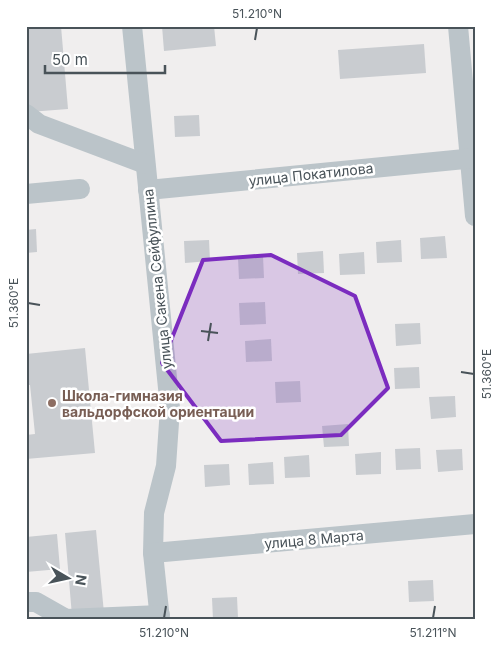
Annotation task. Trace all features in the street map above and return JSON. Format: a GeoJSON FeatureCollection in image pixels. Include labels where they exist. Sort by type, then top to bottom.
{"type":"FeatureCollection","features":[{"type":"Feature","properties":{"kind":"street","name":"улица Сакена Сейфуллина"},"geometry":{"type":"LineString","coordinates":[[132,26],[170,408],[166,466],[154,513],[153,553],[160,617]]}},
{"type":"Feature","properties":{"kind":"street"},"geometry":{"type":"LineString","coordinates":[[458,26],[472,159],[475,216]]}},
{"type":"Feature","properties":{"kind":"street"},"geometry":{"type":"LineString","coordinates":[[27,115],[39,124],[146,164]]}},
{"type":"Feature","properties":{"kind":"street","name":"улица Покатилова"},"geometry":{"type":"LineString","coordinates":[[148,190],[472,159]]}},
{"type":"Feature","properties":{"kind":"street"},"geometry":{"type":"LineString","coordinates":[[26,194],[80,189]]}},
{"type":"Feature","properties":{"kind":"street","name":"улица 8 Марта"},"geometry":{"type":"LineString","coordinates":[[153,553],[475,524]]}},
{"type":"Feature","properties":{"kind":"street"},"geometry":{"type":"LineString","coordinates":[[26,602],[36,602],[66,619],[160,617]]}},
{"type":"Feature","properties":{"kind":"highlighted area"},"geometry":{"type":"Polygon","coordinates":[[[271,255],[355,296],[388,388],[341,435],[221,441],[162,363],[203,260],[271,255]]]}},
{"type":"Feature","properties":{"kind":"building"},"geometry":{"type":"Polygon","coordinates":[[[26,26],[61,26],[68,109],[29,112],[26,75],[26,26]]]}},
{"type":"Feature","properties":{"kind":"building"},"geometry":{"type":"Polygon","coordinates":[[[162,26],[214,26],[216,46],[164,51],[162,26]]]}},
{"type":"Feature","properties":{"kind":"building"},"geometry":{"type":"Polygon","coordinates":[[[424,44],[426,73],[340,79],[338,50],[424,44]]]}},
{"type":"Feature","properties":{"kind":"building"},"geometry":{"type":"Polygon","coordinates":[[[199,115],[200,136],[175,137],[174,116],[199,115]]]}},
{"type":"Feature","properties":{"kind":"building"},"geometry":{"type":"Polygon","coordinates":[[[36,229],[37,252],[26,253],[26,230],[36,229]]]}},
{"type":"Feature","properties":{"kind":"building"},"geometry":{"type":"Polygon","coordinates":[[[445,236],[447,258],[421,259],[420,238],[445,236]]]}},
{"type":"Feature","properties":{"kind":"building"},"geometry":{"type":"Polygon","coordinates":[[[209,240],[210,261],[185,263],[184,241],[209,240]]]}},
{"type":"Feature","properties":{"kind":"building"},"geometry":{"type":"Polygon","coordinates":[[[401,240],[402,262],[377,263],[376,242],[401,240]]]}},
{"type":"Feature","properties":{"kind":"building"},"geometry":{"type":"Polygon","coordinates":[[[323,251],[324,273],[298,274],[297,253],[323,251]]]}},
{"type":"Feature","properties":{"kind":"building"},"geometry":{"type":"Polygon","coordinates":[[[364,252],[365,274],[340,275],[339,254],[364,252]]]}},
{"type":"Feature","properties":{"kind":"building"},"geometry":{"type":"Polygon","coordinates":[[[263,256],[264,278],[239,279],[238,258],[263,256]]]}},
{"type":"Feature","properties":{"kind":"building"},"geometry":{"type":"Polygon","coordinates":[[[265,302],[266,324],[240,325],[239,303],[265,302]]]}},
{"type":"Feature","properties":{"kind":"building"},"geometry":{"type":"Polygon","coordinates":[[[420,323],[421,344],[396,346],[395,324],[420,323]]]}},
{"type":"Feature","properties":{"kind":"building"},"geometry":{"type":"Polygon","coordinates":[[[271,339],[272,361],[246,362],[245,341],[271,339]]]}},
{"type":"Feature","properties":{"kind":"building"},"geometry":{"type":"Polygon","coordinates":[[[85,348],[95,453],[26,459],[26,435],[35,434],[30,385],[26,385],[26,354],[85,348]]]}},
{"type":"Feature","properties":{"kind":"building"},"geometry":{"type":"Polygon","coordinates":[[[419,367],[420,388],[395,389],[394,368],[419,367]]]}},
{"type":"Feature","properties":{"kind":"building"},"geometry":{"type":"Polygon","coordinates":[[[300,381],[301,402],[276,403],[275,382],[300,381]]]}},
{"type":"Feature","properties":{"kind":"building"},"geometry":{"type":"Polygon","coordinates":[[[455,396],[456,417],[431,419],[429,397],[455,396]]]}},
{"type":"Feature","properties":{"kind":"building"},"geometry":{"type":"Polygon","coordinates":[[[348,424],[349,446],[324,447],[322,426],[348,424]]]}},
{"type":"Feature","properties":{"kind":"building"},"geometry":{"type":"Polygon","coordinates":[[[420,448],[421,469],[396,470],[395,449],[420,448]]]}},
{"type":"Feature","properties":{"kind":"building"},"geometry":{"type":"Polygon","coordinates":[[[462,449],[463,470],[438,472],[436,450],[462,449]]]}},
{"type":"Feature","properties":{"kind":"building"},"geometry":{"type":"Polygon","coordinates":[[[381,452],[381,474],[356,475],[355,454],[381,452]]]}},
{"type":"Feature","properties":{"kind":"building"},"geometry":{"type":"Polygon","coordinates":[[[309,455],[310,477],[285,478],[284,457],[309,455]]]}},
{"type":"Feature","properties":{"kind":"building"},"geometry":{"type":"Polygon","coordinates":[[[273,462],[274,484],[249,485],[248,464],[273,462]]]}},
{"type":"Feature","properties":{"kind":"building"},"geometry":{"type":"Polygon","coordinates":[[[229,464],[230,485],[205,487],[204,465],[229,464]]]}},
{"type":"Feature","properties":{"kind":"building"},"geometry":{"type":"Polygon","coordinates":[[[96,530],[104,613],[72,616],[65,533],[96,530]]]}},
{"type":"Feature","properties":{"kind":"building"},"geometry":{"type":"Polygon","coordinates":[[[57,534],[60,569],[26,572],[26,537],[57,534]]]}},
{"type":"Feature","properties":{"kind":"building"},"geometry":{"type":"Polygon","coordinates":[[[433,580],[434,601],[409,602],[408,581],[433,580]]]}},
{"type":"Feature","properties":{"kind":"building"},"geometry":{"type":"Polygon","coordinates":[[[237,597],[238,618],[213,620],[212,598],[237,597]]]}},
{"type":"Feature","properties":{"kind":"place","name":"Школа-гимназия вальдорфской ориентации"},"geometry":{"type":"Point","coordinates":[52,403]}}]}
